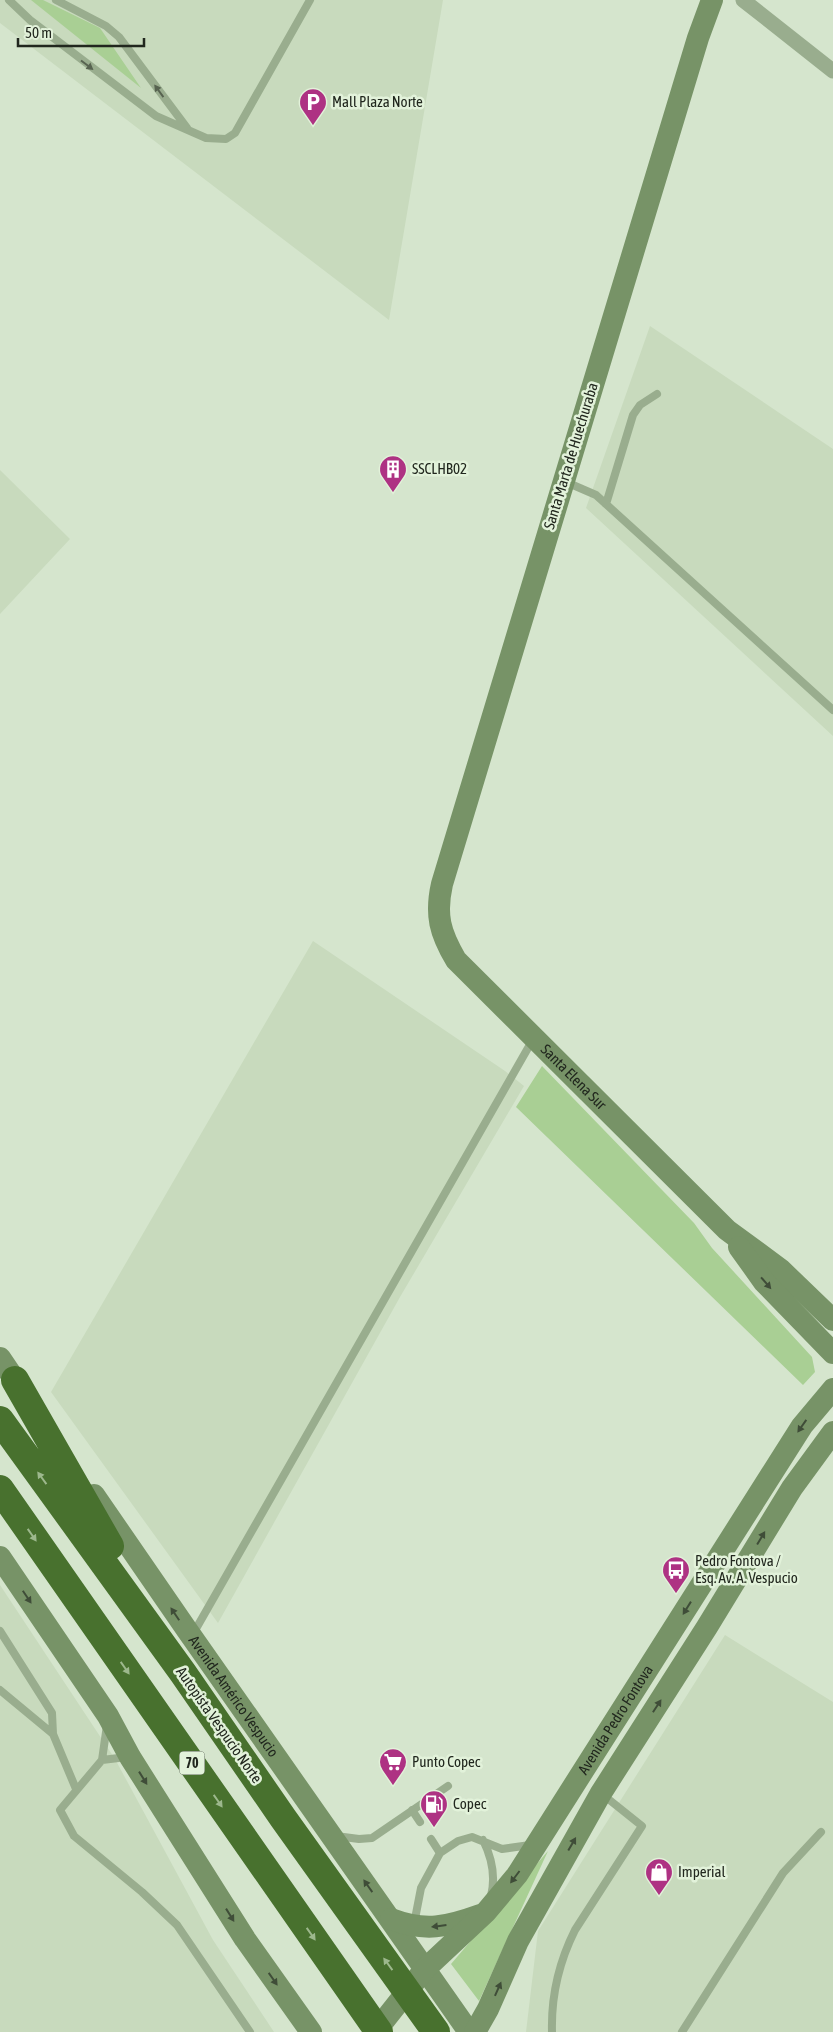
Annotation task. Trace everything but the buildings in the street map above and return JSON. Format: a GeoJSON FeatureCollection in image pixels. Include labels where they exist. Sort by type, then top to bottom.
{"type":"FeatureCollection","features":[{"type":"Feature","properties":{"kind":"highway"},"geometry":{"type":"LineString","coordinates":[[7,1369],[184,1673]]}},
{"type":"Feature","properties":{"kind":"highway","name":"Autopista Vespucio Norte"},"geometry":{"type":"LineString","coordinates":[[0,1420],[184,1673],[283,1818],[436,2032]]}},
{"type":"Feature","properties":{"kind":"highway","name":"70"},"geometry":{"type":"LineString","coordinates":[[0,1489],[379,2032]]}},
{"type":"Feature","properties":{"kind":"street","name":"Santa Marta de Huechuraba"},"geometry":{"type":"LineString","coordinates":[[438,914],[442,884],[698,38],[712,0]]}},
{"type":"Feature","properties":{"kind":"street"},"geometry":{"type":"LineString","coordinates":[[744,0],[833,71]]}},
{"type":"Feature","properties":{"kind":"street","name":"Santa Elena Sur"},"geometry":{"type":"LineString","coordinates":[[438,914],[446,943],[456,960],[727,1230],[780,1269],[833,1320]]}},
{"type":"Feature","properties":{"kind":"street","name":"Santa Elena Sur"},"geometry":{"type":"LineString","coordinates":[[727,1230],[764,1282],[833,1353]]}},
{"type":"Feature","properties":{"kind":"street","name":"Avenida Américo Vespucio"},"geometry":{"type":"LineString","coordinates":[[7,1369],[191,1637],[391,1919],[420,1975],[469,2032]]}},
{"type":"Feature","properties":{"kind":"street","name":"Avenida Pedro Fontova"},"geometry":{"type":"LineString","coordinates":[[375,2032],[420,1975],[486,1912],[517,1876],[802,1426],[833,1389]]}},
{"type":"Feature","properties":{"kind":"street","name":"Avenida Pedro Fontova"},"geometry":{"type":"LineString","coordinates":[[475,2032],[488,2009],[518,1941],[601,1793],[707,1627],[792,1488],[833,1432]]}},
{"type":"Feature","properties":{"kind":"street"},"geometry":{"type":"LineString","coordinates":[[0,1556],[108,1716],[130,1757],[245,1939],[311,2032]]}},
{"type":"Feature","properties":{"kind":"street"},"geometry":{"type":"LineString","coordinates":[[391,1919],[414,1926],[433,1928],[454,1924],[486,1912]]}},
{"type":"Feature","properties":{"kind":"lane"},"geometry":{"type":"LineString","coordinates":[[9,0],[30,20],[156,116],[206,138],[217,140],[235,133],[310,0]]}},
{"type":"Feature","properties":{"kind":"lane"},"geometry":{"type":"LineString","coordinates":[[56,0],[106,26],[119,37],[188,130]]}},
{"type":"Feature","properties":{"kind":"lane"},"geometry":{"type":"LineString","coordinates":[[606,504],[633,415],[640,405],[657,394]]}},
{"type":"Feature","properties":{"kind":"lane"},"geometry":{"type":"LineString","coordinates":[[563,481],[590,492],[606,504],[833,710]]}},
{"type":"Feature","properties":{"kind":"lane"},"geometry":{"type":"LineString","coordinates":[[191,1637],[534,1037]]}},
{"type":"Feature","properties":{"kind":"lane"},"geometry":{"type":"LineString","coordinates":[[0,1631],[52,1713],[53,1734],[76,1789]]}},
{"type":"Feature","properties":{"kind":"lane"},"geometry":{"type":"LineString","coordinates":[[0,1690],[53,1734]]}},
{"type":"Feature","properties":{"kind":"lane"},"geometry":{"type":"LineString","coordinates":[[108,1716],[102,1760],[60,1810],[74,1836],[142,1892],[177,1925],[250,2032]]}},
{"type":"Feature","properties":{"kind":"lane"},"geometry":{"type":"LineString","coordinates":[[102,1760],[130,1757]]}},
{"type":"Feature","properties":{"kind":"lane"},"geometry":{"type":"LineString","coordinates":[[332,1836],[359,1839],[372,1838],[448,1786]]}},
{"type":"Feature","properties":{"kind":"lane"},"geometry":{"type":"LineString","coordinates":[[552,2032],[554,1991],[560,1963],[567,1946],[575,1930],[642,1826],[601,1793]]}},
{"type":"Feature","properties":{"kind":"lane"},"geometry":{"type":"LineString","coordinates":[[412,1810],[420,1822]]}},
{"type":"Feature","properties":{"kind":"lane"},"geometry":{"type":"LineString","coordinates":[[682,2032],[782,1873],[821,1832]]}},
{"type":"Feature","properties":{"kind":"lane"},"geometry":{"type":"LineString","coordinates":[[414,1926],[421,1888],[440,1853],[458,1841],[472,1837],[502,1849],[537,1844]]}},
{"type":"Feature","properties":{"kind":"lane"},"geometry":{"type":"LineString","coordinates":[[431,1839],[440,1853]]}},
{"type":"Feature","properties":{"kind":"lane"},"geometry":{"type":"LineString","coordinates":[[483,1840],[489,1851],[494,1876],[492,1895],[486,1912]]}},
{"type":"Feature","properties":{"kind":"shaded area","name":"Mall Plaza Norte"},"geometry":{"type":"Polygon","coordinates":[[[0,0],[443,0],[389,320],[0,23],[0,0]]]}},
{"type":"Feature","properties":{"kind":"shaded area"},"geometry":{"type":"Polygon","coordinates":[[[650,326],[833,449],[833,736],[586,508],[650,326]]]}},
{"type":"Feature","properties":{"kind":"shaded area"},"geometry":{"type":"Polygon","coordinates":[[[0,470],[70,539],[0,614],[0,470]]]}},
{"type":"Feature","properties":{"kind":"shaded area"},"geometry":{"type":"Polygon","coordinates":[[[313,941],[505,1071],[524,1086],[400,1297],[218,1623],[51,1392],[313,941]]]}},
{"type":"Feature","properties":{"kind":"shaded area"},"geometry":{"type":"Polygon","coordinates":[[[0,1585],[115,1759],[213,1940],[274,2032],[0,2032],[0,1585]]]}},
{"type":"Feature","properties":{"kind":"shaded area"},"geometry":{"type":"Polygon","coordinates":[[[725,1635],[833,1702],[833,2032],[526,2032],[538,1931],[725,1635]]]}},
{"type":"Feature","properties":{"kind":"green space"},"geometry":{"type":"Polygon","coordinates":[[[31,0],[43,0],[100,28],[141,88],[31,0]]]}},
{"type":"Feature","properties":{"kind":"green space"},"geometry":{"type":"Polygon","coordinates":[[[542,1066],[694,1223],[712,1248],[812,1357],[815,1372],[803,1385],[516,1107],[542,1066]]]}},
{"type":"Feature","properties":{"kind":"green space"},"geometry":{"type":"Polygon","coordinates":[[[548,1851],[479,2001],[451,1964],[548,1851]]]}},
{"type":"Feature","properties":{"kind":"place","name":"Mall Plaza Norte"},"geometry":{"type":"Point","coordinates":[313,126]}},
{"type":"Feature","properties":{"kind":"place","name":"SSCLHB02"},"geometry":{"type":"Point","coordinates":[393,493]}},
{"type":"Feature","properties":{"kind":"place","name":"Pedro Fontova / Esq. Av. A. Vespucio"},"geometry":{"type":"Point","coordinates":[676,1594]}},
{"type":"Feature","properties":{"kind":"place","name":"Punto Copec"},"geometry":{"type":"Point","coordinates":[393,1786]}},
{"type":"Feature","properties":{"kind":"place","name":"Copec"},"geometry":{"type":"Point","coordinates":[434,1828]}},
{"type":"Feature","properties":{"kind":"place","name":"Imperial"},"geometry":{"type":"Point","coordinates":[659,1896]}}]}
